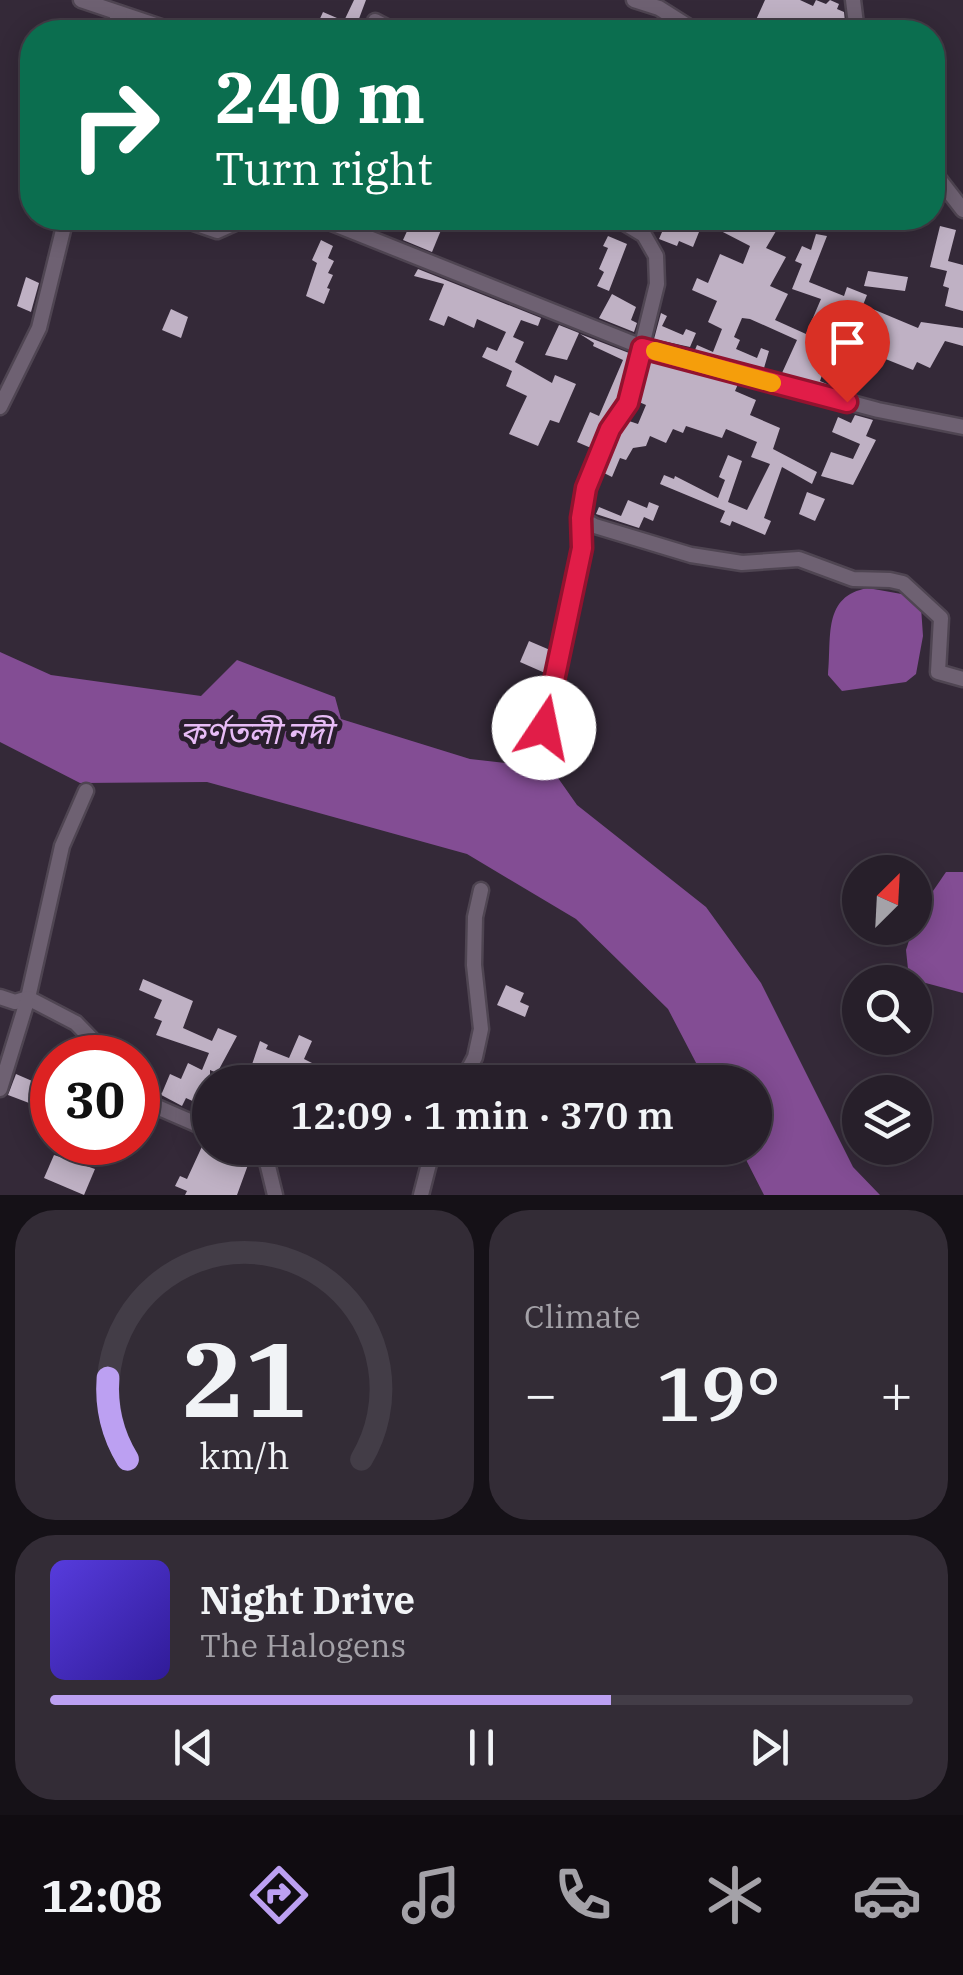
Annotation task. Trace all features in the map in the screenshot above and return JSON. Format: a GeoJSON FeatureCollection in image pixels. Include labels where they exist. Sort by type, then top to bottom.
{"type":"FeatureCollection","features":[{"type":"Feature","properties":{"kind":"street"},"geometry":{"type":"LineString","coordinates":[[81,0],[139,20]]}},
{"type":"Feature","properties":{"kind":"street"},"geometry":{"type":"LineString","coordinates":[[634,0],[659,8],[678,20]]}},
{"type":"Feature","properties":{"kind":"street"},"geometry":{"type":"LineString","coordinates":[[117,20],[120,14]]}},
{"type":"Feature","properties":{"kind":"street"},"geometry":{"type":"LineString","coordinates":[[945,187],[963,210]]}},
{"type":"Feature","properties":{"kind":"street"},"geometry":{"type":"LineString","coordinates":[[0,407],[39,328],[63,230]]}},
{"type":"Feature","properties":{"kind":"street"},"geometry":{"type":"LineString","coordinates":[[349,230],[642,348],[878,410],[963,427]]}},
{"type":"Feature","properties":{"kind":"street"},"geometry":{"type":"LineString","coordinates":[[544,728],[582,548],[586,488],[610,429],[628,403],[657,284],[656,256],[637,230]]}},
{"type":"Feature","properties":{"kind":"street"},"geometry":{"type":"LineString","coordinates":[[581,518],[594,526],[692,555],[742,562],[799,559],[854,579],[903,584],[941,618],[938,672],[963,679]]}},
{"type":"Feature","properties":{"kind":"street"},"geometry":{"type":"LineString","coordinates":[[0,1089],[28,998],[62,846],[86,791]]}},
{"type":"Feature","properties":{"kind":"street"},"geometry":{"type":"LineString","coordinates":[[470,1065],[481,1029],[474,965],[480,890]]}},
{"type":"Feature","properties":{"kind":"street"},"geometry":{"type":"LineString","coordinates":[[0,996],[15,1002],[28,998],[76,1023],[88,1035]]}},
{"type":"Feature","properties":{"kind":"street"},"geometry":{"type":"LineString","coordinates":[[160,1108],[192,1122]]}},
{"type":"Feature","properties":{"kind":"street"},"geometry":{"type":"LineString","coordinates":[[268,1165],[275,1195]]}},
{"type":"Feature","properties":{"kind":"street"},"geometry":{"type":"LineString","coordinates":[[421,1195],[429,1165]]}},
{"type":"Feature","properties":{"kind":"water"},"geometry":{"type":"Polygon","coordinates":[[[868,588],[907,595],[921,607],[923,636],[916,674],[906,682],[842,691],[828,675],[832,620],[843,600],[868,588]]]}},
{"type":"Feature","properties":{"kind":"water","name":"কর্ণতলী নদী"},"geometry":{"type":"Polygon","coordinates":[[[0,652],[51,675],[201,696],[237,660],[335,697],[341,719],[470,759],[551,768],[577,805],[706,907],[761,983],[842,1145],[842,1165],[852,1165],[880,1195],[764,1195],[749,1165],[772,1165],[772,1065],[697,1065],[668,1009],[576,919],[467,854],[207,782],[80,783],[0,742],[0,652]]]}},
{"type":"Feature","properties":{"kind":"water"},"geometry":{"type":"Polygon","coordinates":[[[946,872],[963,872],[963,993],[932,985],[932,965],[908,965],[908,945],[932,945],[932,892],[946,872]]]}},
{"type":"Feature","properties":{"kind":"building"},"geometry":{"type":"Polygon","coordinates":[[[354,0],[366,0],[358,20],[344,20],[354,0]]]}},
{"type":"Feature","properties":{"kind":"building"},"geometry":{"type":"Polygon","coordinates":[[[765,0],[800,0],[813,6],[816,0],[826,4],[830,0],[839,4],[837,9],[844,12],[845,20],[756,20],[765,0]]]}},
{"type":"Feature","properties":{"kind":"building"},"geometry":{"type":"Polygon","coordinates":[[[323,12],[342,20],[319,20],[323,12]]]}},
{"type":"Feature","properties":{"kind":"building"},"geometry":{"type":"Polygon","coordinates":[[[408,230],[441,230],[432,252],[403,240],[408,230]]]}},
{"type":"Feature","properties":{"kind":"building"},"geometry":{"type":"Polygon","coordinates":[[[663,230],[699,232],[693,247],[659,239],[663,230]]]}},
{"type":"Feature","properties":{"kind":"building"},"geometry":{"type":"Polygon","coordinates":[[[719,230],[777,230],[766,248],[786,257],[770,286],[788,294],[775,320],[806,334],[821,299],[792,289],[802,264],[795,261],[802,246],[811,250],[816,234],[827,236],[809,282],[844,296],[847,287],[867,295],[863,305],[918,328],[921,322],[963,328],[963,346],[945,341],[930,368],[917,362],[913,370],[883,358],[881,361],[855,347],[847,367],[825,357],[818,373],[822,375],[820,381],[836,388],[782,373],[797,340],[750,319],[742,318],[734,337],[740,340],[736,349],[757,358],[761,348],[769,351],[764,368],[695,350],[697,345],[713,352],[722,329],[708,322],[717,301],[692,290],[697,278],[708,283],[720,254],[743,264],[750,246],[719,230]]]}},
{"type":"Feature","properties":{"kind":"building"},"geometry":{"type":"Polygon","coordinates":[[[939,230],[956,230],[948,261],[963,265],[963,311],[945,306],[949,288],[943,286],[947,271],[930,267],[939,230]]]}},
{"type":"Feature","properties":{"kind":"building"},"geometry":{"type":"Polygon","coordinates":[[[608,236],[627,244],[609,291],[597,286],[604,272],[599,269],[608,248],[603,246],[608,236]]]}},
{"type":"Feature","properties":{"kind":"building"},"geometry":{"type":"Polygon","coordinates":[[[321,240],[333,246],[328,258],[334,261],[328,273],[333,275],[324,304],[306,296],[317,263],[312,260],[321,240]]]}},
{"type":"Feature","properties":{"kind":"building"},"geometry":{"type":"Polygon","coordinates":[[[418,269],[541,318],[538,326],[521,320],[513,337],[524,342],[515,362],[552,383],[555,375],[576,384],[559,423],[550,420],[538,446],[509,434],[527,396],[506,386],[512,371],[482,357],[487,347],[497,351],[506,332],[477,319],[474,328],[448,316],[444,326],[429,320],[444,284],[414,276],[418,269]]]}},
{"type":"Feature","properties":{"kind":"building"},"geometry":{"type":"Polygon","coordinates":[[[868,271],[908,277],[905,291],[864,286],[868,271]]]}},
{"type":"Feature","properties":{"kind":"building"},"geometry":{"type":"Polygon","coordinates":[[[26,277],[39,283],[31,312],[17,306],[26,277]]]}},
{"type":"Feature","properties":{"kind":"building"},"geometry":{"type":"Polygon","coordinates":[[[612,294],[636,307],[631,320],[637,323],[634,332],[599,318],[612,294]]]}},
{"type":"Feature","properties":{"kind":"building"},"geometry":{"type":"Polygon","coordinates":[[[171,309],[188,317],[181,338],[162,330],[171,309]]]}},
{"type":"Feature","properties":{"kind":"building"},"geometry":{"type":"Polygon","coordinates":[[[661,313],[667,316],[662,326],[683,335],[686,329],[696,333],[690,347],[654,339],[661,313]]]}},
{"type":"Feature","properties":{"kind":"building"},"geometry":{"type":"Polygon","coordinates":[[[559,325],[579,333],[567,360],[545,355],[559,325]]]}},
{"type":"Feature","properties":{"kind":"building"},"geometry":{"type":"Polygon","coordinates":[[[580,334],[629,353],[618,399],[601,423],[591,448],[577,442],[590,412],[599,416],[623,360],[593,346],[580,334]]]}},
{"type":"Feature","properties":{"kind":"building"},"geometry":{"type":"Polygon","coordinates":[[[649,360],[738,384],[735,391],[756,400],[750,415],[780,428],[773,449],[817,472],[812,484],[782,467],[764,518],[771,521],[765,535],[732,521],[730,526],[720,522],[725,511],[660,484],[664,475],[674,479],[675,476],[718,498],[725,480],[719,477],[728,455],[742,461],[728,502],[747,510],[770,464],[751,457],[757,442],[726,429],[722,438],[686,426],[683,433],[673,429],[666,443],[650,436],[646,446],[633,448],[626,460],[620,458],[612,477],[604,473],[619,434],[629,421],[638,424],[646,405],[639,402],[649,360]]]}},
{"type":"Feature","properties":{"kind":"building"},"geometry":{"type":"Polygon","coordinates":[[[855,415],[873,420],[866,436],[876,440],[853,485],[821,476],[831,452],[853,459],[860,444],[832,432],[838,417],[851,423],[855,415]]]}},
{"type":"Feature","properties":{"kind":"building"},"geometry":{"type":"Polygon","coordinates":[[[807,492],[825,499],[815,521],[799,514],[807,492]]]}},
{"type":"Feature","properties":{"kind":"building"},"geometry":{"type":"Polygon","coordinates":[[[628,500],[647,508],[649,502],[659,506],[653,521],[644,517],[639,528],[596,514],[599,507],[621,516],[628,500]]]}},
{"type":"Feature","properties":{"kind":"building"},"geometry":{"type":"Polygon","coordinates":[[[529,641],[550,650],[545,673],[520,662],[529,641]]]}},
{"type":"Feature","properties":{"kind":"building"},"geometry":{"type":"Polygon","coordinates":[[[143,979],[193,1001],[183,1028],[212,1041],[218,1028],[237,1036],[221,1065],[204,1065],[209,1053],[156,1035],[162,1021],[154,1018],[162,1000],[139,990],[143,979]]]}},
{"type":"Feature","properties":{"kind":"building"},"geometry":{"type":"Polygon","coordinates":[[[506,985],[524,993],[520,1002],[529,1006],[525,1017],[497,1005],[506,985]]]}},
{"type":"Feature","properties":{"kind":"building"},"geometry":{"type":"Polygon","coordinates":[[[299,1035],[312,1041],[304,1059],[311,1065],[252,1065],[260,1041],[268,1045],[266,1049],[289,1058],[299,1035]]]}},
{"type":"Feature","properties":{"kind":"building"},"geometry":{"type":"Polygon","coordinates":[[[188,1063],[192,1065],[192,1101],[186,1098],[182,1106],[160,1092],[170,1074],[181,1079],[188,1063]]]}},
{"type":"Feature","properties":{"kind":"building"},"geometry":{"type":"Polygon","coordinates":[[[16,1074],[30,1080],[30,1103],[8,1095],[16,1074]]]}},
{"type":"Feature","properties":{"kind":"building"},"geometry":{"type":"Polygon","coordinates":[[[50,1165],[95,1169],[84,1195],[44,1178],[50,1165]]]}},
{"type":"Feature","properties":{"kind":"building"},"geometry":{"type":"Polygon","coordinates":[[[193,1165],[248,1165],[237,1195],[185,1195],[187,1191],[175,1186],[180,1176],[187,1179],[193,1165]]]}},
{"type":"Feature","properties":{"kind":"slow traffic"},"geometry":{"type":"LineString","coordinates":[[655,351],[772,383]]}},
{"type":"Feature","properties":{"kind":"route"},"geometry":{"type":"LineString","coordinates":[[544,728],[582,548],[586,488],[610,429],[628,403],[642,348],[847,402]]}}]}
